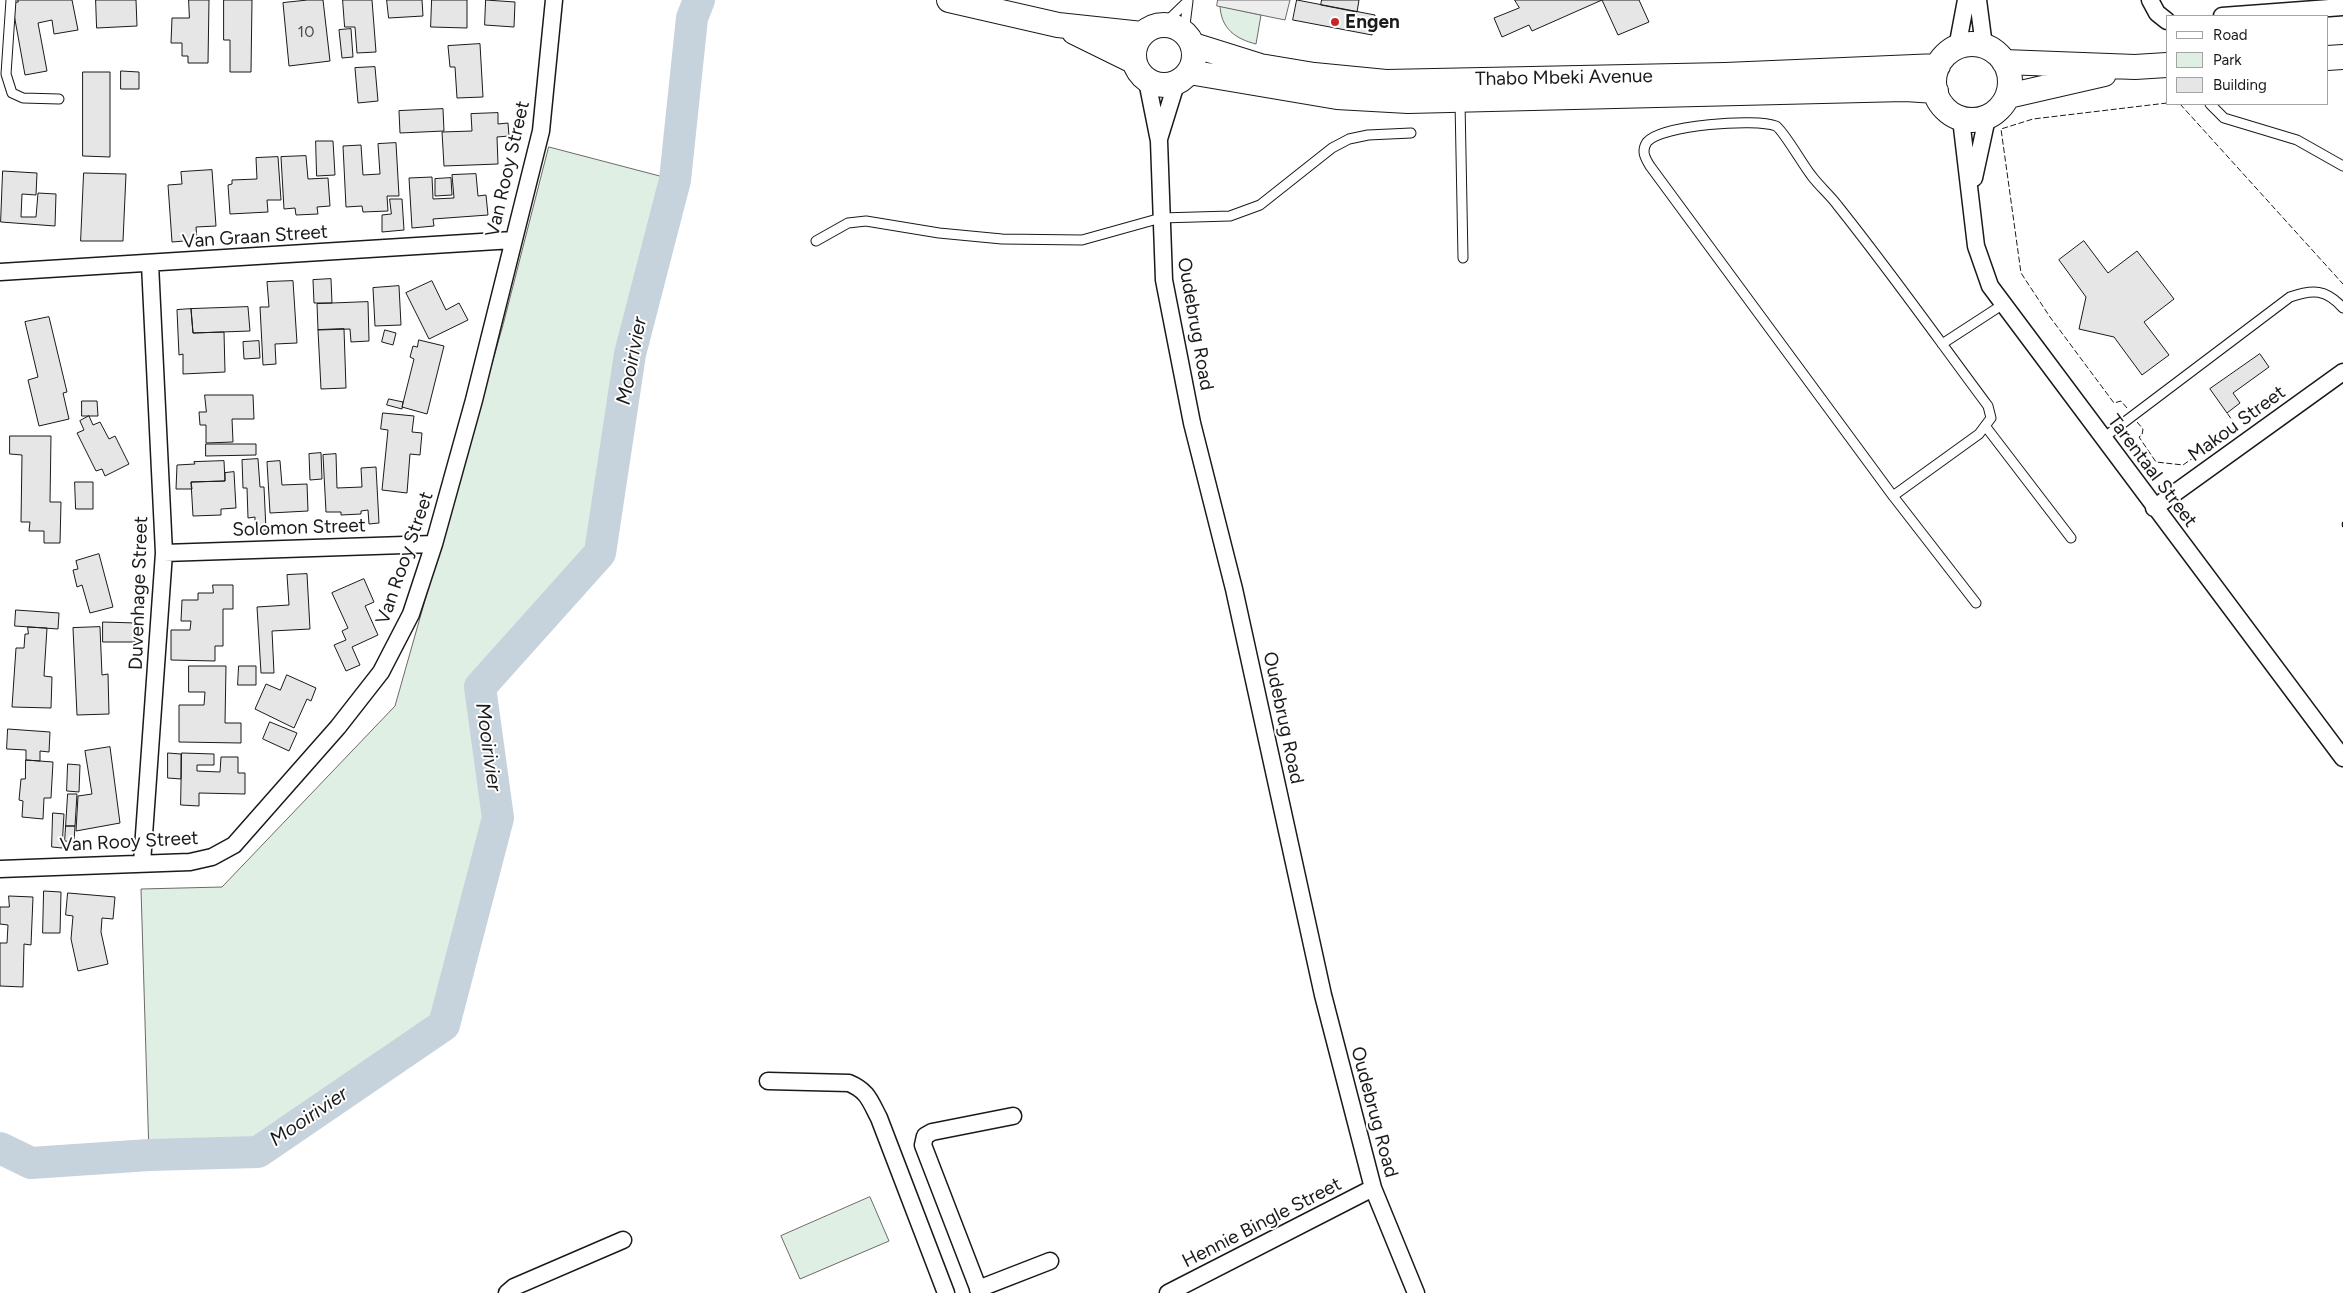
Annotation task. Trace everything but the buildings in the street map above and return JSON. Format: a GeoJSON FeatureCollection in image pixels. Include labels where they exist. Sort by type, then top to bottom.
{"type":"FeatureCollection","features":[{"type":"Feature","properties":{"kind":"main road","name":"Thabo Mbeki Avenue"},"geometry":{"type":"LineString","coordinates":[[949,0],[1009,11],[1058,25],[1134,61]]}},
{"type":"Feature","properties":{"kind":"main road","name":"Thabo Mbeki Avenue"},"geometry":{"type":"LineString","coordinates":[[1058,25],[1170,34],[1260,66],[1314,75],[1386,82],[1725,75],[1938,66]]}},
{"type":"Feature","properties":{"kind":"main road"},"geometry":{"type":"LineString","coordinates":[[1170,34],[1194,59],[1183,78],[1161,86],[1147,81],[1138,72],[1134,61],[1134,46],[1170,34]]}},
{"type":"Feature","properties":{"kind":"main road"},"geometry":{"type":"LineString","coordinates":[[1970,44],[1984,46],[1992,50],[2004,62],[2010,79],[2008,96],[1999,109],[1987,118],[1961,119],[1948,112],[1939,100],[1934,83],[1938,66],[1943,58],[1957,48],[1970,44]]}},
{"type":"Feature","properties":{"kind":"main road"},"geometry":{"type":"LineString","coordinates":[[2328,58],[2343,57]]}},
{"type":"Feature","properties":{"kind":"main road"},"geometry":{"type":"LineString","coordinates":[[2004,62],[2136,68]]}},
{"type":"Feature","properties":{"kind":"main road"},"geometry":{"type":"LineString","coordinates":[[2008,96],[2136,68],[2166,65]]}},
{"type":"Feature","properties":{"kind":"main road","name":"Thabo Mbeki Avenue"},"geometry":{"type":"LineString","coordinates":[[1183,78],[1337,97],[1408,102],[1905,89],[1936,91]]}},
{"type":"Feature","properties":{"kind":"street","name":"Van Rooy Street"},"geometry":{"type":"LineString","coordinates":[[0,869],[190,862],[212,857],[234,844],[338,726],[381,672],[411,614],[434,544],[474,400],[512,240],[541,131],[554,0]]}},
{"type":"Feature","properties":{"kind":"street"},"geometry":{"type":"LineString","coordinates":[[1957,48],[1966,0]]}},
{"type":"Feature","properties":{"kind":"street"},"geometry":{"type":"LineString","coordinates":[[1978,0],[1984,46]]}},
{"type":"Feature","properties":{"kind":"street"},"geometry":{"type":"LineString","coordinates":[[2150,0],[2157,13],[2166,20]]}},
{"type":"Feature","properties":{"kind":"street"},"geometry":{"type":"LineString","coordinates":[[2235,15],[2343,7]]}},
{"type":"Feature","properties":{"kind":"street","name":"Oudebrug Road"},"geometry":{"type":"LineString","coordinates":[[1158,142],[1183,78]]}},
{"type":"Feature","properties":{"kind":"street","name":"Oudebrug Road"},"geometry":{"type":"LineString","coordinates":[[1147,81],[1158,142],[1164,280],[1192,423],[1234,590],[1323,995],[1373,1188],[1416,1293]]}},
{"type":"Feature","properties":{"kind":"street","name":"Tarentaal Street"},"geometry":{"type":"LineString","coordinates":[[1971,190],[1987,118]]}},
{"type":"Feature","properties":{"kind":"street","name":"Tarentaal Street"},"geometry":{"type":"LineString","coordinates":[[1961,119],[1971,190],[1972,221],[1976,246],[1990,286],[2002,305],[2343,758]]}},
{"type":"Feature","properties":{"kind":"street","name":"Van Graan Street"},"geometry":{"type":"LineString","coordinates":[[0,272],[512,240]]}},
{"type":"Feature","properties":{"kind":"street","name":"Duvenhage Street"},"geometry":{"type":"LineString","coordinates":[[142,863],[164,553],[150,264]]}},
{"type":"Feature","properties":{"kind":"street","name":"Makou Street"},"geometry":{"type":"LineString","coordinates":[[2154,508],[2343,372]]}},
{"type":"Feature","properties":{"kind":"street","name":"Solomon Street"},"geometry":{"type":"LineString","coordinates":[[164,553],[434,544]]}},
{"type":"Feature","properties":{"kind":"street"},"geometry":{"type":"LineString","coordinates":[[768,1081],[849,1083],[861,1088],[867,1095],[882,1127],[946,1293]]}},
{"type":"Feature","properties":{"kind":"street"},"geometry":{"type":"LineString","coordinates":[[1013,1116],[932,1132],[925,1136],[922,1144],[979,1291],[1050,1261]]}},
{"type":"Feature","properties":{"kind":"street","name":"Hennie Bingle Street"},"geometry":{"type":"LineString","coordinates":[[1168,1293],[1373,1188]]}},
{"type":"Feature","properties":{"kind":"street"},"geometry":{"type":"LineString","coordinates":[[507,1293],[514,1287],[623,1240]]}},
{"type":"Feature","properties":{"kind":"lane"},"geometry":{"type":"LineString","coordinates":[[11,0],[6,74],[12,93],[23,98],[59,99]]}},
{"type":"Feature","properties":{"kind":"lane"},"geometry":{"type":"LineString","coordinates":[[1170,34],[1188,1]]}},
{"type":"Feature","properties":{"kind":"lane"},"geometry":{"type":"LineString","coordinates":[[1170,34],[1188,1]]}},
{"type":"Feature","properties":{"kind":"lane"},"geometry":{"type":"LineString","coordinates":[[1460,102],[1463,258]]}},
{"type":"Feature","properties":{"kind":"lane"},"geometry":{"type":"LineString","coordinates":[[2211,105],[2224,118],[2297,140],[2343,166]]}},
{"type":"Feature","properties":{"kind":"lane"},"geometry":{"type":"LineString","coordinates":[[1893,496],[1979,434],[1991,418],[1988,406],[1776,126],[1747,123],[1692,126],[1668,131],[1648,140],[1644,148],[1644,156],[1650,166],[1893,496],[1976,603]]}},
{"type":"Feature","properties":{"kind":"lane"},"geometry":{"type":"LineString","coordinates":[[816,242],[848,223],[866,222],[939,233],[1002,239],[1082,240],[1161,218],[1230,216],[1260,205],[1332,148],[1349,139],[1368,135],[1411,133]]}},
{"type":"Feature","properties":{"kind":"lane"},"geometry":{"type":"LineString","coordinates":[[2102,438],[2290,297],[2315,291],[2333,299],[2343,308]]}},
{"type":"Feature","properties":{"kind":"lane"},"geometry":{"type":"LineString","coordinates":[[1942,344],[2002,305]]}},
{"type":"Feature","properties":{"kind":"lane"},"geometry":{"type":"LineString","coordinates":[[1986,427],[2071,538]]}},
{"type":"Feature","properties":{"kind":"green space"},"geometry":{"type":"Polygon","coordinates":[[[1220,6],[1261,15],[1256,44],[1242,39],[1231,32],[1223,21],[1220,6]]]}},
{"type":"Feature","properties":{"kind":"green space"},"geometry":{"type":"Polygon","coordinates":[[[549,147],[675,180],[630,354],[600,553],[480,687],[498,818],[444,1025],[258,1152],[149,1155],[141,889],[222,887],[395,706],[503,325],[549,147]]]}},
{"type":"Feature","properties":{"kind":"green space"},"geometry":{"type":"Polygon","coordinates":[[[870,1197],[889,1241],[800,1279],[781,1236],[870,1197]]]}},
{"type":"Feature","properties":{"kind":"shaded area"},"geometry":{"type":"Polygon","coordinates":[[[1218,0],[1290,0],[1285,20],[1217,6],[1218,0]]]}},
{"type":"Feature","properties":{"kind":"waterway","name":"Mooirivier"},"geometry":{"type":"LineString","coordinates":[[0,1148],[31,1163],[149,1155],[258,1152],[444,1025],[498,818],[480,687],[600,553],[630,354],[675,180],[692,18],[699,0]]}},
{"type":"Feature","properties":{"kind":"fence"},"geometry":{"type":"LineString","coordinates":[[2127,408],[2121,401],[2114,403],[2050,317],[2021,273],[2001,129],[2033,119],[2166,103]]}},
{"type":"Feature","properties":{"kind":"fence"},"geometry":{"type":"LineString","coordinates":[[2181,105],[2343,284]]}},
{"type":"Feature","properties":{"kind":"fence"},"geometry":{"type":"LineString","coordinates":[[2137,422],[2143,429],[2142,435],[2139,437],[2156,462],[2183,465],[2237,427],[2227,413]]}},
{"type":"Feature","properties":{"kind":"place","name":"Engen"},"geometry":{"type":"Point","coordinates":[1335,22]}}]}
